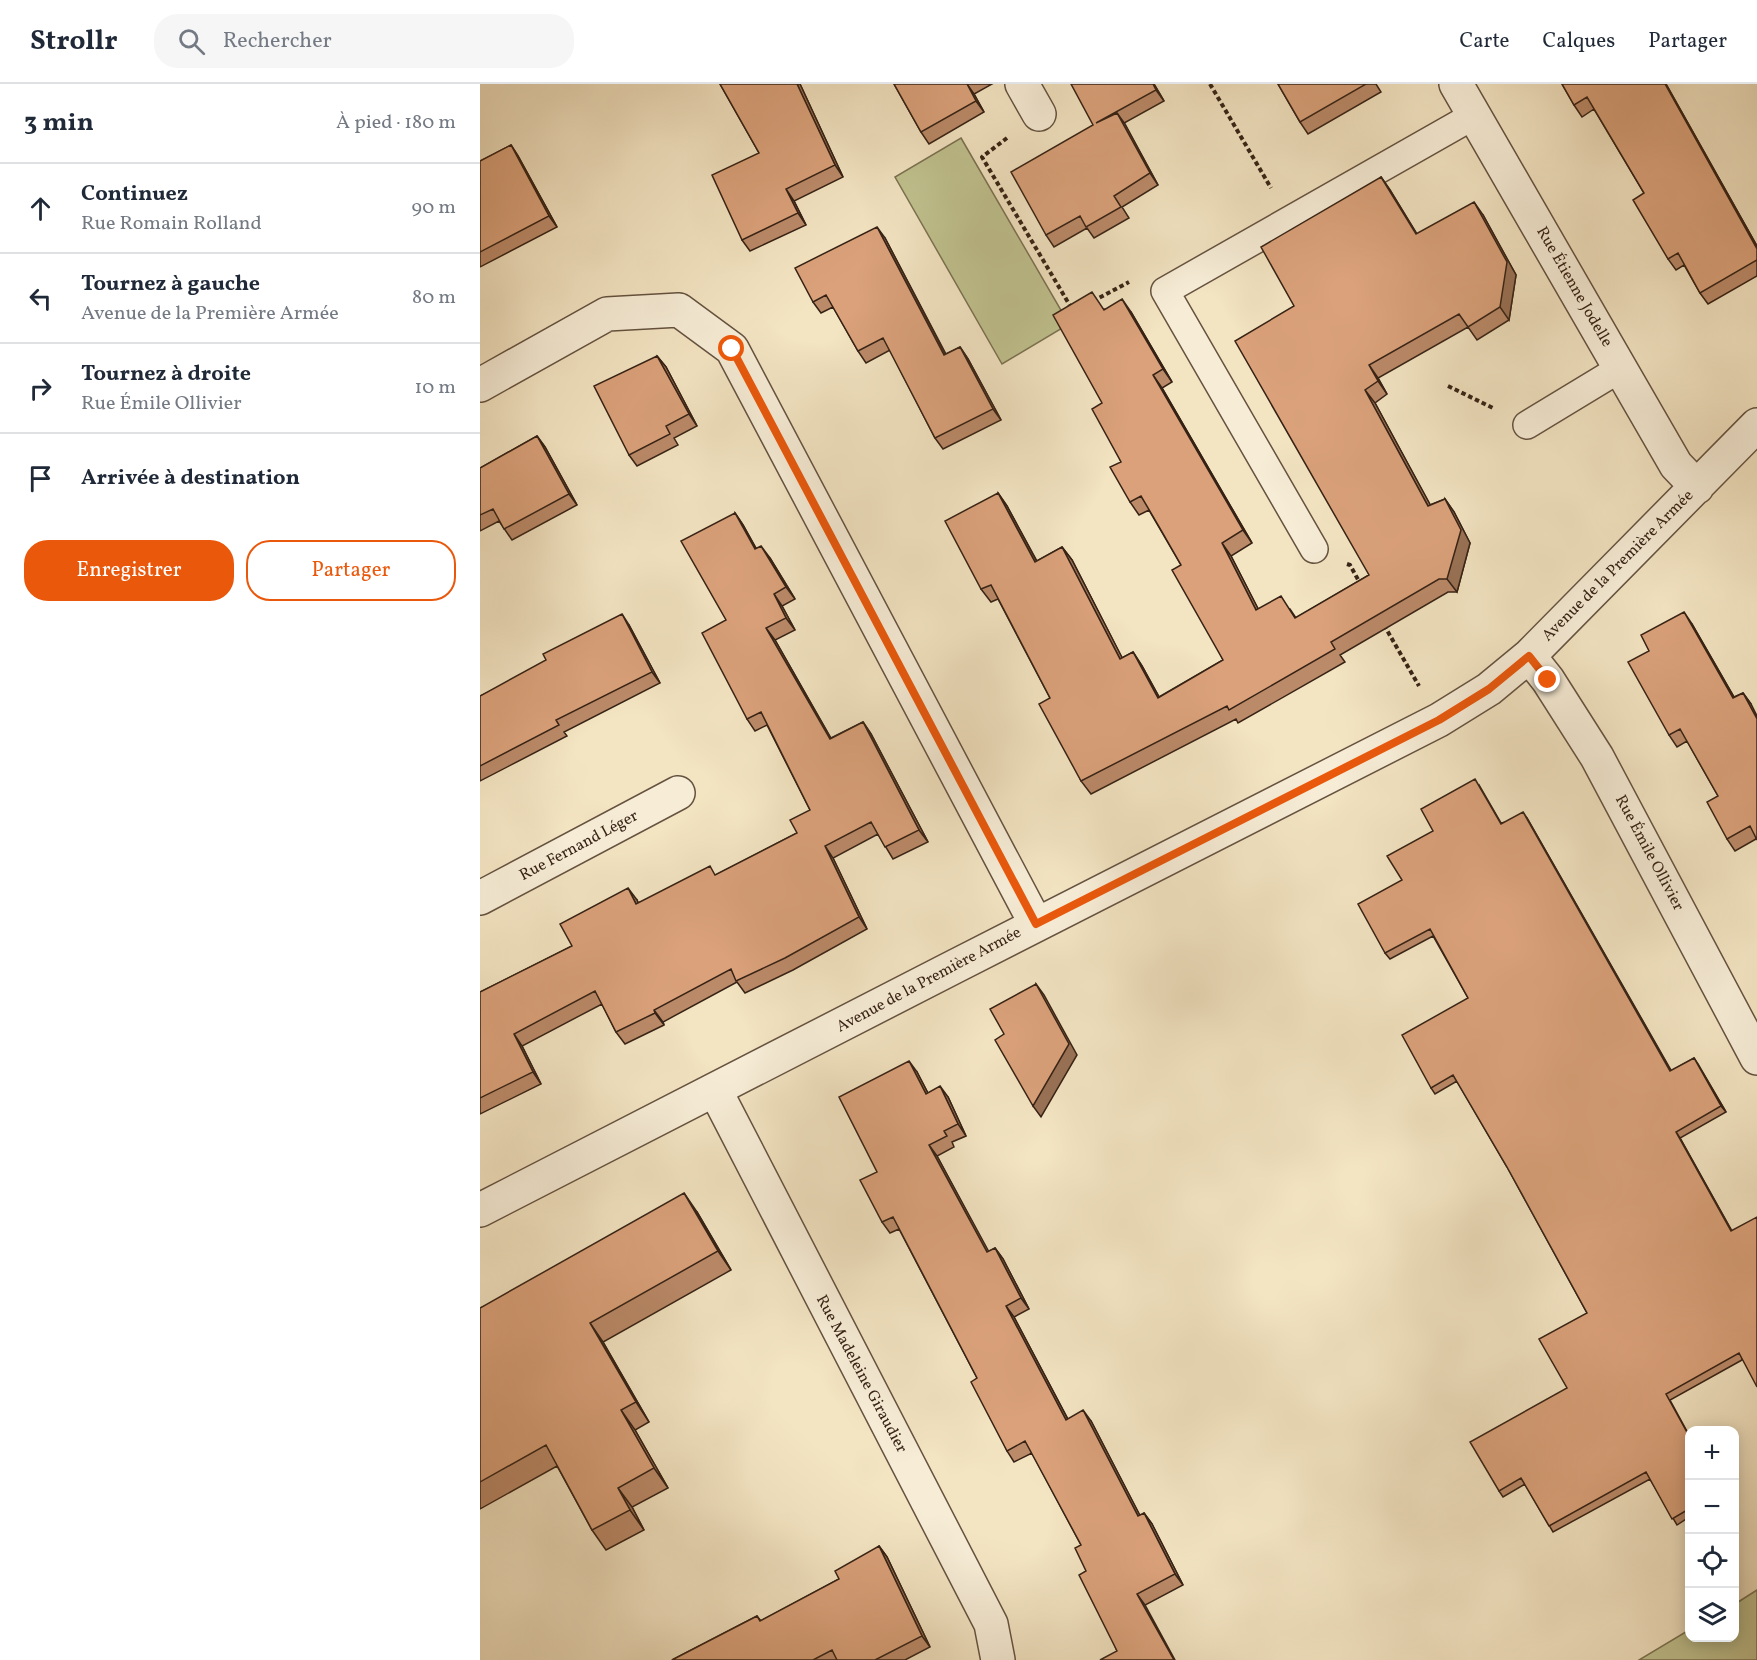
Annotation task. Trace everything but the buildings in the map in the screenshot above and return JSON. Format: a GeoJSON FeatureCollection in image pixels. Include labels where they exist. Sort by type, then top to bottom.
{"type":"FeatureCollection","features":[{"type":"Feature","properties":{"kind":"street"},"geometry":{"type":"LineString","coordinates":[[1022,84],[1039,114]]}},
{"type":"Feature","properties":{"kind":"street","name":"Rue Étienne Jodelle"},"geometry":{"type":"LineString","coordinates":[[1456,84],[1676,465],[1697,487]]}},
{"type":"Feature","properties":{"kind":"street"},"geometry":{"type":"LineString","coordinates":[[480,385],[608,314],[679,310],[732,349],[1036,924]]}},
{"type":"Feature","properties":{"kind":"street","name":"Avenue de la Première Armée"},"geometry":{"type":"LineString","coordinates":[[480,1210],[1439,720],[1489,689],[1529,656],[1757,425]]}},
{"type":"Feature","properties":{"kind":"street","name":"Rue Émile Ollivier"},"geometry":{"type":"LineString","coordinates":[[1529,656],[1548,680],[1597,757],[1757,1058]]}},
{"type":"Feature","properties":{"kind":"street","name":"Rue Fernand Léger"},"geometry":{"type":"LineString","coordinates":[[480,898],[678,793]]}},
{"type":"Feature","properties":{"kind":"street","name":"Rue Madeleine Giraudier"},"geometry":{"type":"LineString","coordinates":[[715,1090],[992,1624],[998,1660]]}},
{"type":"Feature","properties":{"kind":"lane"},"geometry":{"type":"LineString","coordinates":[[1314,549],[1165,291],[1473,116]]}},
{"type":"Feature","properties":{"kind":"lane"},"geometry":{"type":"LineString","coordinates":[[1527,425],[1621,368]]}},
{"type":"Feature","properties":{"kind":"path"},"geometry":{"type":"LineString","coordinates":[[1210,84],[1290,220]]}},
{"type":"Feature","properties":{"kind":"path"},"geometry":{"type":"LineString","coordinates":[[1039,114],[982,157],[1074,312]]}},
{"type":"Feature","properties":{"kind":"path"},"geometry":{"type":"LineString","coordinates":[[1092,302],[1139,276],[1165,291]]}},
{"type":"Feature","properties":{"kind":"path"},"geometry":{"type":"LineString","coordinates":[[1448,386],[1527,425]]}},
{"type":"Feature","properties":{"kind":"path"},"geometry":{"type":"LineString","coordinates":[[1314,549],[1350,565],[1361,586]]}},
{"type":"Feature","properties":{"kind":"path"},"geometry":{"type":"LineString","coordinates":[[1379,617],[1439,720]]}},
{"type":"Feature","properties":{"kind":"green space"},"geometry":{"type":"Polygon","coordinates":[[[961,138],[1069,324],[1002,364],[895,177],[961,138]]]}},
{"type":"Feature","properties":{"kind":"green space"},"geometry":{"type":"Polygon","coordinates":[[[1757,1590],[1757,1660],[1639,1660],[1685,1632],[1685,1642],[1739,1642],[1739,1601],[1757,1590]]]}},
{"type":"Feature","properties":{"kind":"route"},"geometry":{"type":"LineString","coordinates":[[732,349],[1036,924],[1439,720],[1489,689],[1529,656],[1548,680]]}}]}
